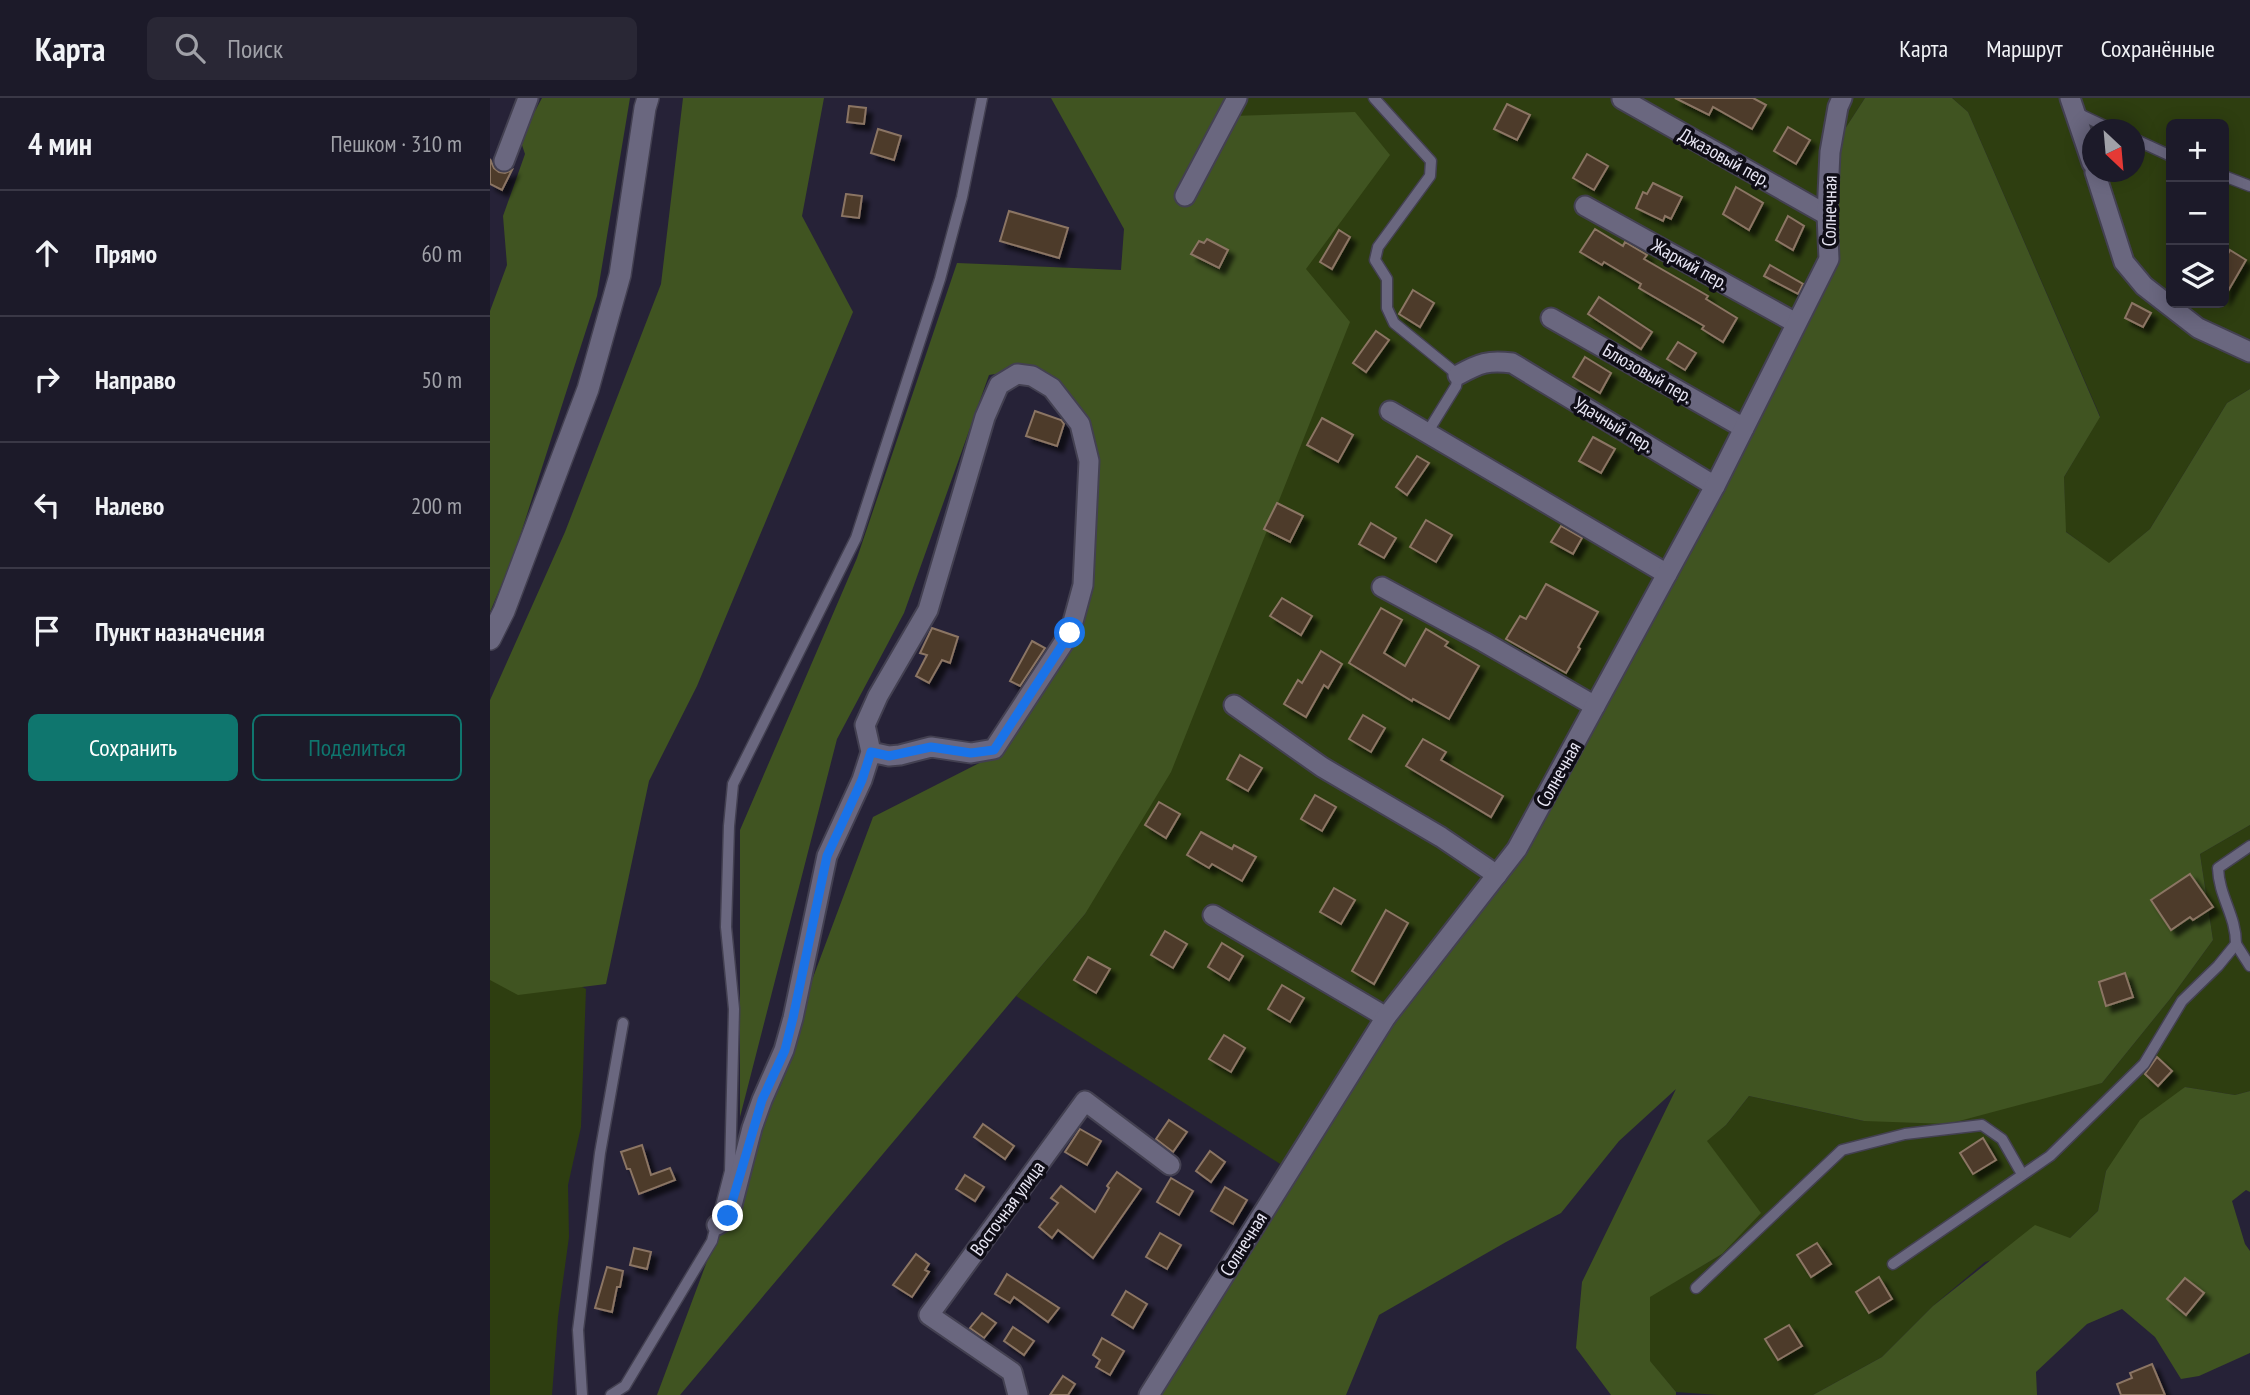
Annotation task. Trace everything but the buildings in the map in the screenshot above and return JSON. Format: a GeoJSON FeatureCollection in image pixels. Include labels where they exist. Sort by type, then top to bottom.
{"type":"FeatureCollection","features":[{"type":"Feature","properties":{"kind":"main road"},"geometry":{"type":"LineString","coordinates":[[490,639],[504,611],[588,389],[620,275],[648,98]]}},
{"type":"Feature","properties":{"kind":"street"},"geometry":{"type":"LineString","coordinates":[[503,161],[528,98]]}},
{"type":"Feature","properties":{"kind":"street"},"geometry":{"type":"LineString","coordinates":[[1185,196],[1237,98]]}},
{"type":"Feature","properties":{"kind":"street","name":"Солнечная"},"geometry":{"type":"LineString","coordinates":[[1149,1395],[1386,1017],[1517,849],[1715,486],[1829,258],[1827,215],[1830,152],[1842,98]]}},
{"type":"Feature","properties":{"kind":"street","name":"Джазовый пер."},"geometry":{"type":"LineString","coordinates":[[1622,100],[1827,215]]}},
{"type":"Feature","properties":{"kind":"street"},"geometry":{"type":"LineString","coordinates":[[2073,106],[2082,133]]}},
{"type":"Feature","properties":{"kind":"street"},"geometry":{"type":"LineString","coordinates":[[2098,182],[2123,262],[2144,286],[2198,328],[2250,352]]}},
{"type":"Feature","properties":{"kind":"street","name":"Жаркий пер."},"geometry":{"type":"LineString","coordinates":[[1585,206],[1796,323]]}},
{"type":"Feature","properties":{"kind":"street","name":"Блюзовый пер."},"geometry":{"type":"LineString","coordinates":[[1551,318],[1744,428]]}},
{"type":"Feature","properties":{"kind":"street","name":"Удачный пер."},"geometry":{"type":"LineString","coordinates":[[1458,375],[1493,360],[1512,363],[1715,486]]}},
{"type":"Feature","properties":{"kind":"street"},"geometry":{"type":"LineString","coordinates":[[717,1224],[724,1221],[731,1209],[755,1119],[785,1050],[827,856],[862,780],[871,752],[865,725],[878,695],[928,610],[985,417],[999,385],[1017,374],[1032,376],[1052,388],[1080,424],[1089,461],[1083,585],[1070,633],[994,750],[971,753],[931,747],[889,756],[871,752]]}},
{"type":"Feature","properties":{"kind":"street"},"geometry":{"type":"LineString","coordinates":[[1390,411],[1667,574]]}},
{"type":"Feature","properties":{"kind":"street"},"geometry":{"type":"LineString","coordinates":[[1382,587],[1595,706]]}},
{"type":"Feature","properties":{"kind":"street"},"geometry":{"type":"LineString","coordinates":[[1234,705],[1322,767],[1441,837],[1497,875]]}},
{"type":"Feature","properties":{"kind":"street"},"geometry":{"type":"LineString","coordinates":[[1213,915],[1386,1017]]}},
{"type":"Feature","properties":{"kind":"street","name":"Восточная улица"},"geometry":{"type":"LineString","coordinates":[[1018,1395],[1012,1372],[929,1315],[1085,1101],[1170,1165]]}},
{"type":"Feature","properties":{"kind":"lane"},"geometry":{"type":"LineString","coordinates":[[611,1395],[625,1386],[712,1241],[717,1224],[730,1171],[734,1009],[726,926],[733,784],[856,538],[940,279],[962,197],[982,98]]}},
{"type":"Feature","properties":{"kind":"lane"},"geometry":{"type":"LineString","coordinates":[[1374,98],[1431,161],[1430,176],[1378,247],[1375,260],[1387,279],[1387,308],[1394,323],[1458,375],[1456,386],[1427,433]]}},
{"type":"Feature","properties":{"kind":"lane"},"geometry":{"type":"LineString","coordinates":[[2073,106],[2095,119]]}},
{"type":"Feature","properties":{"kind":"lane"},"geometry":{"type":"LineString","coordinates":[[2145,144],[2166,154]]}},
{"type":"Feature","properties":{"kind":"lane"},"geometry":{"type":"LineString","coordinates":[[2229,178],[2250,186]]}},
{"type":"Feature","properties":{"kind":"lane"},"geometry":{"type":"LineString","coordinates":[[2250,846],[2218,868],[2219,884],[2236,928],[2236,944],[2250,966]]}},
{"type":"Feature","properties":{"kind":"lane"},"geometry":{"type":"LineString","coordinates":[[1893,1264],[2050,1156],[2144,1064],[2182,1002],[2236,944]]}},
{"type":"Feature","properties":{"kind":"lane"},"geometry":{"type":"LineString","coordinates":[[582,1395],[578,1330],[600,1153],[623,1023]]}},
{"type":"Feature","properties":{"kind":"lane"},"geometry":{"type":"LineString","coordinates":[[1696,1288],[1842,1150],[1905,1134],[1982,1125],[2001,1139],[2022,1174]]}},
{"type":"Feature","properties":{"kind":"green space"},"geometry":{"type":"Polygon","coordinates":[[[542,98],[630,98],[597,296],[513,558],[490,612],[490,311],[507,265],[503,216],[525,154],[520,139],[542,98]]]}},
{"type":"Feature","properties":{"kind":"green space"},"geometry":{"type":"Polygon","coordinates":[[[683,98],[824,98],[802,216],[853,312],[697,686],[649,781],[606,984],[518,995],[490,980],[490,700],[565,532],[661,284],[683,98]]]}},
{"type":"Feature","properties":{"kind":"green space"},"geometry":{"type":"Polygon","coordinates":[[[1051,98],[1230,98],[1232,116],[1355,112],[1390,155],[1306,269],[1350,322],[1171,772],[1085,914],[680,1395],[657,1395],[873,817],[1001,752],[1088,587],[1079,434],[1032,368],[989,375],[904,613],[837,739],[740,1117],[740,830],[857,558],[957,263],[1121,270],[1124,229],[1051,98]]]}},
{"type":"Feature","properties":{"kind":"green space"},"geometry":{"type":"Polygon","coordinates":[[[1230,98],[1865,98],[1830,152],[1835,266],[1517,849],[1296,1174],[1016,996],[1085,914],[1306,269],[1231,116],[1230,98]]]}},
{"type":"Feature","properties":{"kind":"green space"},"geometry":{"type":"Polygon","coordinates":[[[1865,98],[1952,98],[1968,112],[2100,417],[2064,477],[2066,532],[2109,563],[2150,529],[2227,403],[2250,389],[2250,825],[2200,854],[2213,940],[2170,999],[2102,1083],[1948,1124],[1864,1121],[1749,1096],[1726,1125],[1707,1141],[1761,1213],[1722,1254],[1650,1297],[1650,1361],[1676,1395],[1611,1395],[1576,1348],[1582,1282],[1676,1089],[1619,1141],[1561,1213],[1379,1315],[1346,1395],[1150,1395],[1325,1118],[1517,849],[1835,266],[1830,152],[1865,98]]]}},
{"type":"Feature","properties":{"kind":"green space"},"geometry":{"type":"Polygon","coordinates":[[[1952,98],[2250,98],[2250,389],[2227,403],[2150,529],[2109,564],[2065,531],[2064,477],[2100,416],[1968,112],[1952,98]]]}},
{"type":"Feature","properties":{"kind":"green space"},"geometry":{"type":"Polygon","coordinates":[[[2250,825],[2250,1091],[2235,1095],[2185,1087],[2106,1171],[2098,1211],[2070,1238],[1985,1262],[1933,1306],[1882,1357],[1813,1395],[1676,1392],[1650,1362],[1650,1296],[1722,1254],[1706,1141],[1726,1125],[1749,1096],[1864,1121],[2102,1083],[2170,999],[2213,940],[2200,854],[2250,825]]]}},
{"type":"Feature","properties":{"kind":"green space"},"geometry":{"type":"Polygon","coordinates":[[[490,926],[535,961],[586,989],[581,1127],[568,1185],[569,1237],[558,1317],[552,1395],[490,1395],[490,926]]]}},
{"type":"Feature","properties":{"kind":"green space"},"geometry":{"type":"Polygon","coordinates":[[[2185,1087],[2235,1095],[2250,1091],[2250,1192],[2246,1190],[2232,1201],[2245,1244],[2250,1251],[2250,1353],[2199,1376],[2181,1379],[2155,1337],[2122,1309],[2087,1324],[2036,1372],[2037,1395],[1813,1395],[1882,1357],[1933,1306],[2035,1225],[2070,1238],[2098,1211],[2106,1171],[2140,1120],[2185,1087]]]}},
{"type":"Feature","properties":{"kind":"route"},"geometry":{"type":"LineString","coordinates":[[728,1216],[752,1128],[785,1050],[827,856],[862,780],[871,752],[889,756],[931,747],[971,753],[994,750],[1070,633]]}}]}
